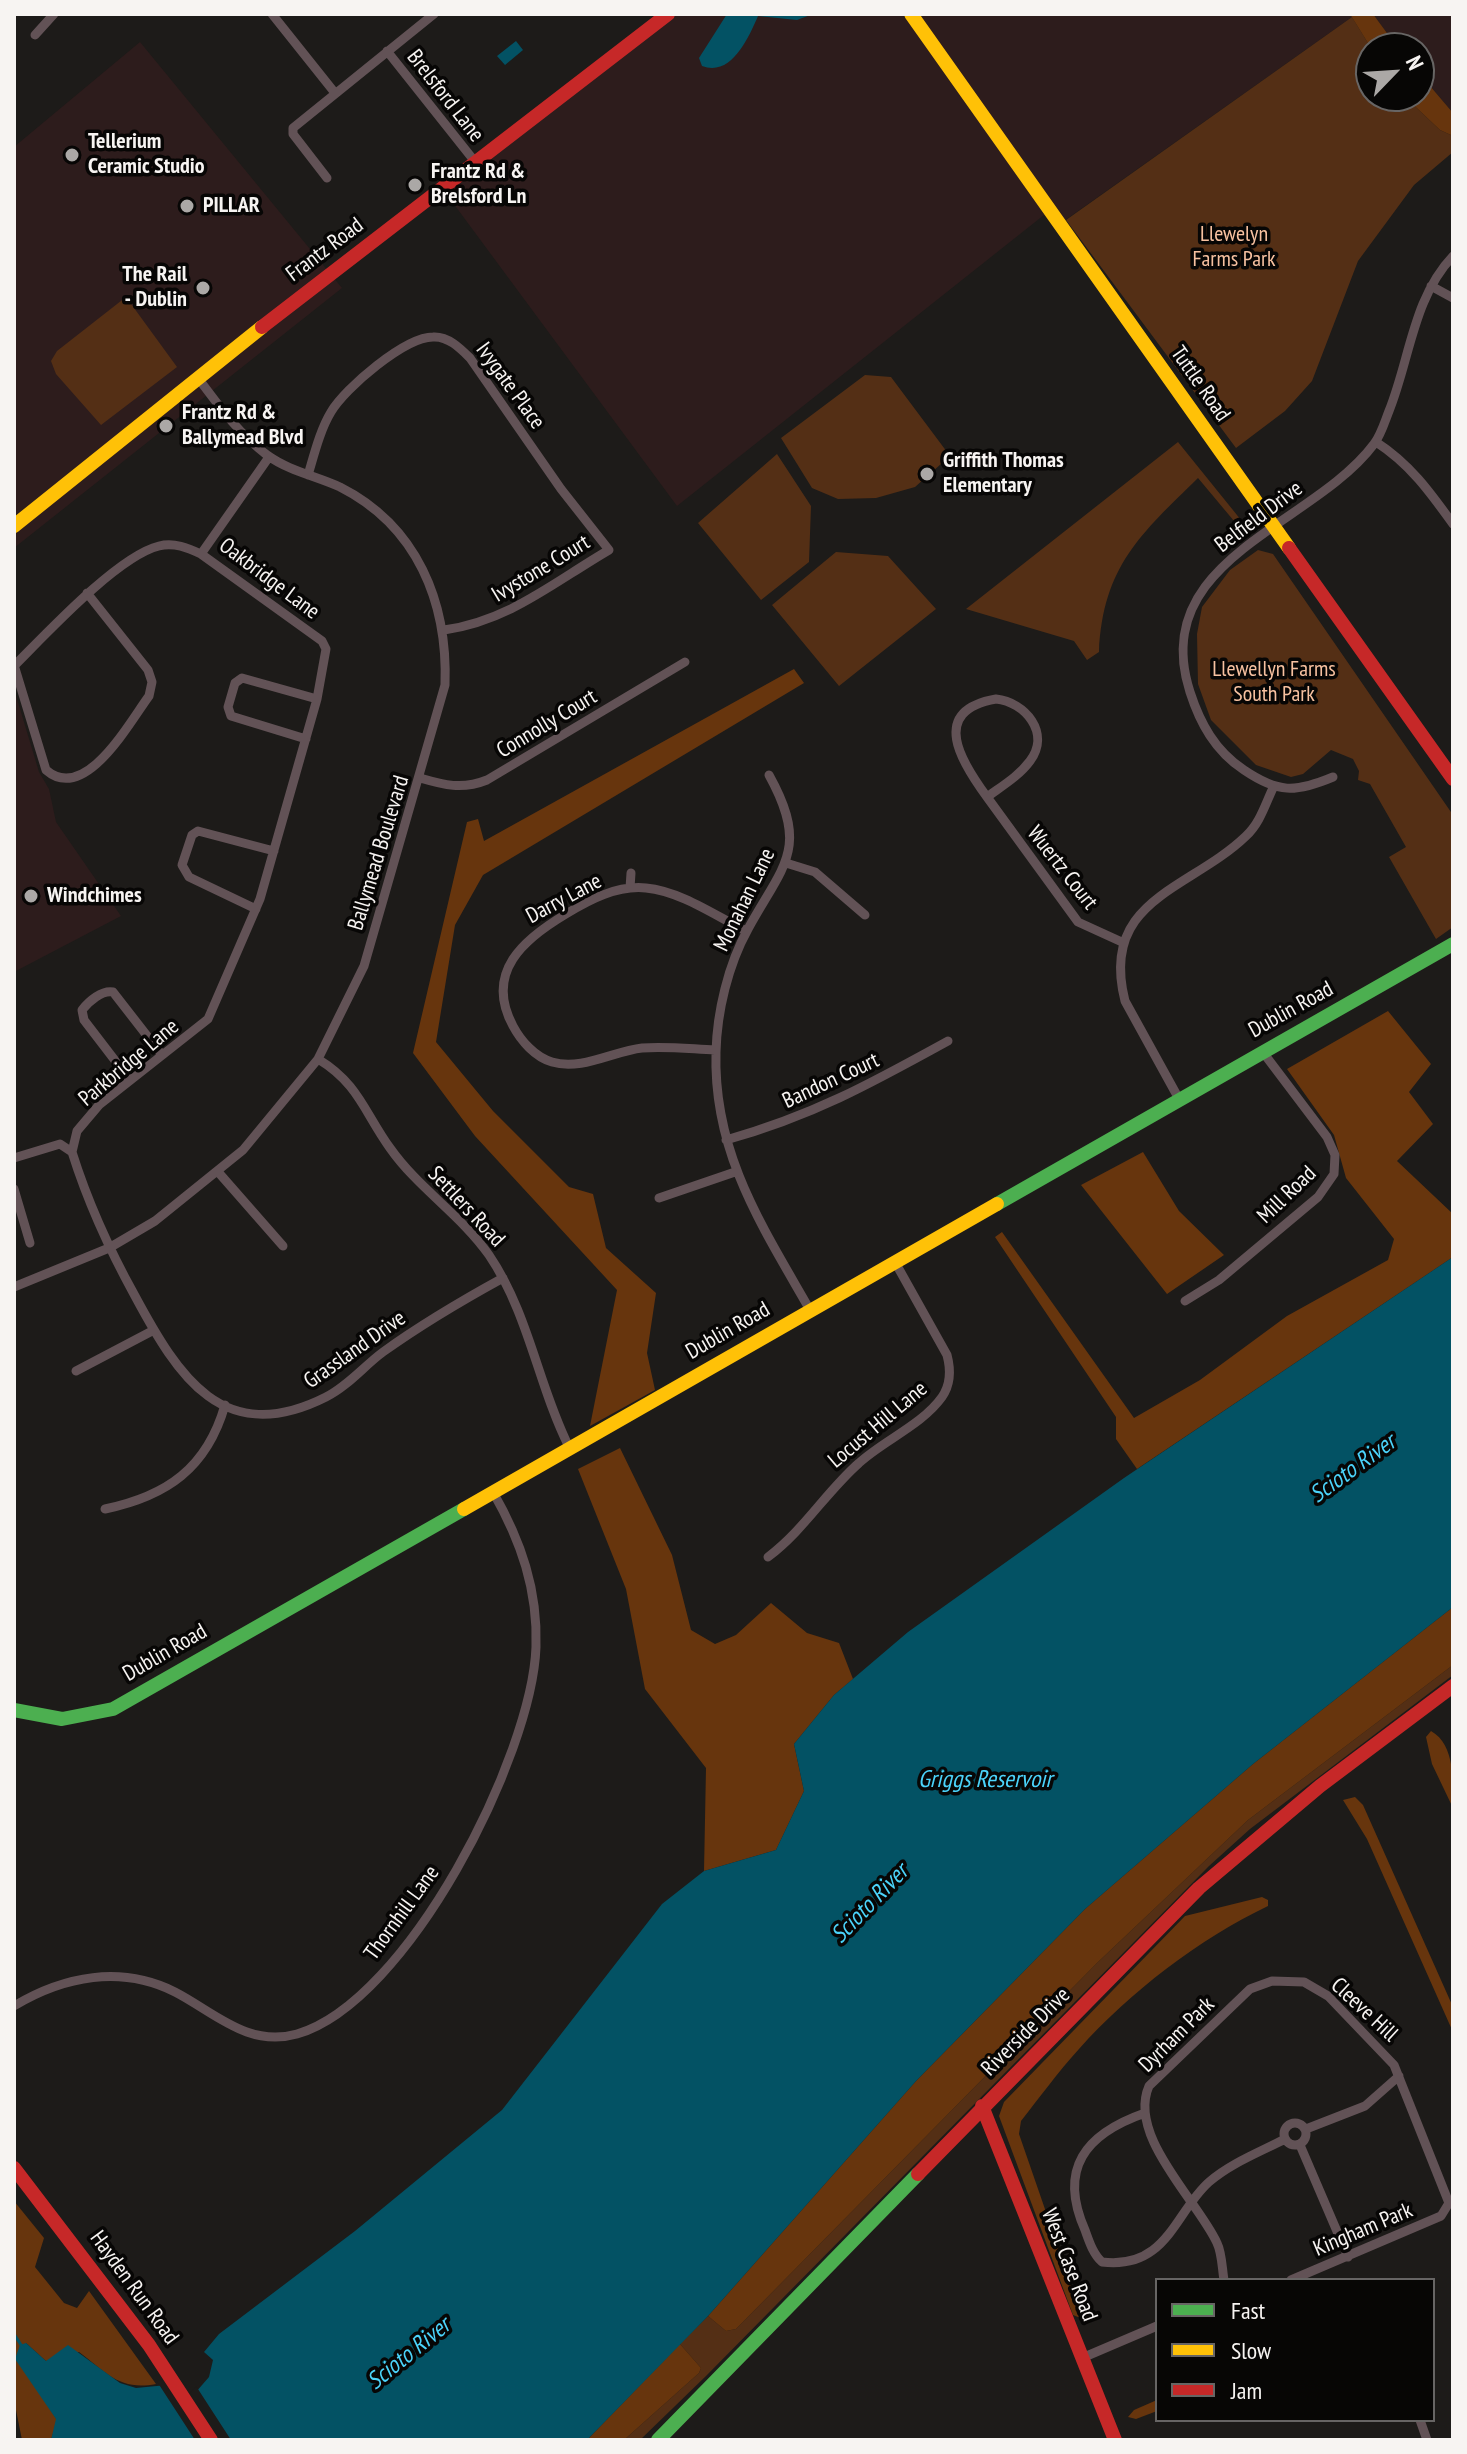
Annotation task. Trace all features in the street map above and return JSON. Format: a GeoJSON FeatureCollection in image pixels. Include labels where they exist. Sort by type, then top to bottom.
{"type":"FeatureCollection","features":[{"type":"Feature","properties":{"kind":"main road","name":"Frantz Road"},"geometry":{"type":"LineString","coordinates":[[14,526],[198,378],[668,14]]}},
{"type":"Feature","properties":{"kind":"main road","name":"Tuttle Road"},"geometry":{"type":"LineString","coordinates":[[911,14],[1453,779]]}},
{"type":"Feature","properties":{"kind":"main road","name":"Dublin Road"},"geometry":{"type":"LineString","coordinates":[[14,1710],[62,1719],[113,1709],[1453,944]]}},
{"type":"Feature","properties":{"kind":"main road","name":"Riverside Drive"},"geometry":{"type":"LineString","coordinates":[[658,2440],[1199,1888],[1320,1786],[1453,1686]]}},
{"type":"Feature","properties":{"kind":"main road","name":"West Case Road"},"geometry":{"type":"LineString","coordinates":[[982,2106],[1115,2440]]}},
{"type":"Feature","properties":{"kind":"main road","name":"Hayden Run Road"},"geometry":{"type":"LineString","coordinates":[[14,2168],[149,2345],[211,2440]]}},
{"type":"Feature","properties":{"kind":"street"},"geometry":{"type":"LineString","coordinates":[[35,35],[54,14]]}},
{"type":"Feature","properties":{"kind":"street"},"geometry":{"type":"LineString","coordinates":[[327,178],[292,131],[295,125],[434,14]]}},
{"type":"Feature","properties":{"kind":"street"},"geometry":{"type":"LineString","coordinates":[[273,15],[335,93]]}},
{"type":"Feature","properties":{"kind":"street","name":"Brelsford Lane"},"geometry":{"type":"LineString","coordinates":[[387,51],[476,163]]}},
{"type":"Feature","properties":{"kind":"street","name":"Belfield Drive"},"geometry":{"type":"LineString","coordinates":[[1273,788],[1225,755],[1212,740],[1189,689],[1184,644],[1194,604],[1202,590],[1228,561],[1339,480],[1376,442],[1431,286],[1453,256]]}},
{"type":"Feature","properties":{"kind":"street"},"geometry":{"type":"LineString","coordinates":[[1431,286],[1453,298]]}},
{"type":"Feature","properties":{"kind":"street","name":"Ivygate Place"},"geometry":{"type":"LineString","coordinates":[[308,475],[331,412],[353,385],[413,341],[435,336],[456,344],[470,358],[561,489],[609,550]]}},
{"type":"Feature","properties":{"kind":"street","name":"Ballymead Boulevard"},"geometry":{"type":"LineString","coordinates":[[14,1287],[109,1248],[155,1221],[219,1173],[291,1095],[318,1059],[364,966],[445,685],[444,630],[425,571],[400,534],[357,497],[269,457],[227,417],[198,378]]}},
{"type":"Feature","properties":{"kind":"street"},"geometry":{"type":"LineString","coordinates":[[1376,442],[1399,457],[1421,480],[1453,524]]}},
{"type":"Feature","properties":{"kind":"street","name":"Oakbridge Lane"},"geometry":{"type":"LineString","coordinates":[[269,457],[201,554],[322,641],[326,649]]}},
{"type":"Feature","properties":{"kind":"street"},"geometry":{"type":"LineString","coordinates":[[87,593],[148,670],[152,682],[149,696],[97,766],[67,780],[55,778],[46,770],[14,665],[87,593],[140,554],[160,545],[181,545],[201,554]]}},
{"type":"Feature","properties":{"kind":"street","name":"Ivystone Court"},"geometry":{"type":"LineString","coordinates":[[444,630],[496,617],[609,550]]}},
{"type":"Feature","properties":{"kind":"street","name":"Parkbridge Lane"},"geometry":{"type":"LineString","coordinates":[[72,1152],[77,1131],[99,1105],[208,1019],[256,909],[317,699],[326,649]]}},
{"type":"Feature","properties":{"kind":"street","name":"Connolly Court"},"geometry":{"type":"LineString","coordinates":[[420,778],[453,787],[470,787],[487,780],[685,662]]}},
{"type":"Feature","properties":{"kind":"street"},"geometry":{"type":"LineString","coordinates":[[306,739],[231,716],[228,707],[235,683],[242,678],[317,699]]}},
{"type":"Feature","properties":{"kind":"street","name":"Wuertz Court"},"geometry":{"type":"LineString","coordinates":[[987,797],[1020,773],[1036,750],[1032,720],[1025,711],[1006,700],[975,705],[960,721],[956,732],[958,753],[987,797],[1078,922],[1124,943]]}},
{"type":"Feature","properties":{"kind":"street","name":"Monahan Lane"},"geometry":{"type":"LineString","coordinates":[[769,775],[788,816],[790,847],[786,863],[746,931],[730,973],[715,1050],[719,1107],[735,1172],[810,1310]]}},
{"type":"Feature","properties":{"kind":"street"},"geometry":{"type":"LineString","coordinates":[[1179,1099],[1125,1001],[1120,983],[1124,943],[1131,925],[1155,899],[1222,857],[1248,835],[1273,788],[1308,788],[1333,777]]}},
{"type":"Feature","properties":{"kind":"street"},"geometry":{"type":"LineString","coordinates":[[256,909],[189,877],[182,865],[192,835],[198,831],[274,851]]}},
{"type":"Feature","properties":{"kind":"street"},"geometry":{"type":"LineString","coordinates":[[786,863],[815,872],[865,915]]}},
{"type":"Feature","properties":{"kind":"street"},"geometry":{"type":"LineString","coordinates":[[630,888],[631,873]]}},
{"type":"Feature","properties":{"kind":"street","name":"Darry Lane"},"geometry":{"type":"LineString","coordinates":[[715,1050],[643,1048],[566,1064],[538,1055],[511,1022],[504,981],[518,949],[535,932],[581,905],[630,888],[661,891],[746,931]]}},
{"type":"Feature","properties":{"kind":"street"},"geometry":{"type":"LineString","coordinates":[[130,1080],[84,1020],[82,1010],[93,1000],[104,992],[113,992],[162,1055]]}},
{"type":"Feature","properties":{"kind":"street","name":"Bandon Court"},"geometry":{"type":"LineString","coordinates":[[726,1140],[772,1128],[839,1101],[948,1041]]}},
{"type":"Feature","properties":{"kind":"street","name":"Mill Road"},"geometry":{"type":"LineString","coordinates":[[1185,1301],[1219,1280],[1307,1206],[1326,1189],[1334,1174],[1335,1155],[1327,1137],[1262,1051]]}},
{"type":"Feature","properties":{"kind":"street","name":"Settlers Road"},"geometry":{"type":"LineString","coordinates":[[318,1059],[350,1082],[388,1146],[410,1173],[473,1234],[503,1278],[523,1320],[548,1400],[569,1447]]}},
{"type":"Feature","properties":{"kind":"street"},"geometry":{"type":"LineString","coordinates":[[14,1158],[60,1144],[72,1152],[109,1248]]}},
{"type":"Feature","properties":{"kind":"street"},"geometry":{"type":"LineString","coordinates":[[659,1198],[735,1172]]}},
{"type":"Feature","properties":{"kind":"street"},"geometry":{"type":"LineString","coordinates":[[219,1173],[283,1246]]}},
{"type":"Feature","properties":{"kind":"street"},"geometry":{"type":"LineString","coordinates":[[14,1189],[30,1243]]}},
{"type":"Feature","properties":{"kind":"street","name":"Grassland Drive"},"geometry":{"type":"LineString","coordinates":[[109,1248],[154,1330],[187,1380],[225,1405],[268,1413],[313,1403],[330,1395],[381,1353],[446,1310],[503,1278]]}},
{"type":"Feature","properties":{"kind":"street","name":"Locust Hill Lane"},"geometry":{"type":"LineString","coordinates":[[768,1557],[789,1542],[860,1461],[921,1417],[947,1387],[950,1372],[947,1355],[895,1262]]}},
{"type":"Feature","properties":{"kind":"street"},"geometry":{"type":"LineString","coordinates":[[76,1371],[154,1330]]}},
{"type":"Feature","properties":{"kind":"street"},"geometry":{"type":"LineString","coordinates":[[105,1509],[136,1502],[187,1472],[204,1455],[225,1405]]}},
{"type":"Feature","properties":{"kind":"street","name":"Thornhill Lane"},"geometry":{"type":"LineString","coordinates":[[14,2006],[51,1987],[100,1976],[119,1976],[174,1991],[239,2031],[268,2037],[295,2035],[320,2025],[344,2009],[388,1968],[434,1906],[460,1862],[507,1768],[528,1707],[536,1648],[532,1593],[519,1541],[493,1492]]}},
{"type":"Feature","properties":{"kind":"street","name":"Cleeve Hill"},"geometry":{"type":"LineString","coordinates":[[1250,1989],[1288,1979],[1304,1982],[1328,1996],[1388,2055],[1448,2199],[1448,2210]]}},
{"type":"Feature","properties":{"kind":"street","name":"Dyrham Park"},"geometry":{"type":"LineString","coordinates":[[1145,2113],[1149,2086],[1250,1989]]}},
{"type":"Feature","properties":{"kind":"street"},"geometry":{"type":"LineString","coordinates":[[1306,2129],[1365,2106],[1399,2076]]}},
{"type":"Feature","properties":{"kind":"street"},"geometry":{"type":"LineString","coordinates":[[1224,2278],[1218,2244],[1192,2206],[1167,2168],[1145,2113],[1126,2120],[1092,2144],[1075,2167],[1073,2204],[1097,2257],[1102,2262],[1122,2262],[1155,2249],[1192,2206],[1203,2188],[1228,2168],[1285,2139]]}},
{"type":"Feature","properties":{"kind":"street"},"geometry":{"type":"LineString","coordinates":[[1285,2139],[1286,2128],[1290,2124],[1296,2123],[1306,2129]]}},
{"type":"Feature","properties":{"kind":"street"},"geometry":{"type":"LineString","coordinates":[[1285,2139],[1294,2146],[1300,2145],[1305,2141],[1306,2129]]}},
{"type":"Feature","properties":{"kind":"street"},"geometry":{"type":"LineString","coordinates":[[1300,2145],[1348,2257]]}},
{"type":"Feature","properties":{"kind":"street","name":"Kingham Park"},"geometry":{"type":"LineString","coordinates":[[1296,2278],[1448,2210]]}},
{"type":"Feature","properties":{"kind":"street"},"geometry":{"type":"LineString","coordinates":[[1082,2358],[1155,2327]]}},
{"type":"Feature","properties":{"kind":"shaded area"},"geometry":{"type":"Polygon","coordinates":[[[660,14],[1350,14],[1352,17],[1054,228],[1044,215],[677,506],[439,184],[660,14]]]}},
{"type":"Feature","properties":{"kind":"shaded area"},"geometry":{"type":"Polygon","coordinates":[[[1350,14],[1373,14],[1386,32],[1361,32],[1350,14]]]}},
{"type":"Feature","properties":{"kind":"shaded area"},"geometry":{"type":"Polygon","coordinates":[[[1373,14],[1453,14],[1453,113],[1435,92],[1435,32],[1386,32],[1373,14]]]}},
{"type":"Feature","properties":{"kind":"shaded area"},"geometry":{"type":"Polygon","coordinates":[[[140,42],[342,288],[14,548],[14,147],[140,42]]]}},
{"type":"Feature","properties":{"kind":"shaded area"},"geometry":{"type":"Polygon","coordinates":[[[1435,92],[1453,113],[1453,136],[1440,130],[1421,112],[1435,112],[1435,92]]]}},
{"type":"Feature","properties":{"kind":"shaded area"},"geometry":{"type":"Polygon","coordinates":[[[794,669],[804,683],[483,875],[455,925],[436,1042],[493,1111],[569,1187],[593,1194],[606,1248],[656,1293],[647,1353],[655,1390],[590,1426],[617,1290],[475,1136],[413,1053],[467,822],[478,819],[484,841],[794,669]]]}},
{"type":"Feature","properties":{"kind":"shaded area"},"geometry":{"type":"Polygon","coordinates":[[[14,689],[39,772],[49,789],[56,822],[121,916],[14,972],[14,689]]]}},
{"type":"Feature","properties":{"kind":"shaded area"},"geometry":{"type":"Polygon","coordinates":[[[1388,1011],[1431,1064],[1409,1092],[1433,1124],[1397,1161],[1453,1214],[1453,1257],[1137,1469],[1116,1439],[1116,1417],[995,1237],[1002,1232],[1134,1418],[1200,1380],[1287,1316],[1388,1260],[1394,1239],[1346,1178],[1334,1135],[1287,1069],[1388,1011]]]}},
{"type":"Feature","properties":{"kind":"shaded area"},"geometry":{"type":"Polygon","coordinates":[[[1143,1152],[1179,1211],[1224,1255],[1167,1294],[1081,1185],[1143,1152]]]}},
{"type":"Feature","properties":{"kind":"shaded area"},"geometry":{"type":"Polygon","coordinates":[[[620,1448],[672,1555],[691,1630],[715,1644],[736,1635],[771,1603],[807,1633],[839,1643],[853,1679],[834,1695],[794,1744],[804,1791],[776,1850],[704,1871],[706,1768],[645,1689],[626,1589],[578,1469],[620,1448]]]}},
{"type":"Feature","properties":{"kind":"shaded area"},"geometry":{"type":"Polygon","coordinates":[[[1453,1607],[1453,1665],[1248,1820],[1097,1963],[736,2329],[726,2331],[708,2316],[916,2081],[1085,1909],[1253,1764],[1453,1607]]]}},
{"type":"Feature","properties":{"kind":"shaded area"},"geometry":{"type":"Polygon","coordinates":[[[1431,1731],[1439,1737],[1449,1755],[1453,1808],[1432,1764],[1426,1737],[1431,1731]]]}},
{"type":"Feature","properties":{"kind":"shaded area"},"geometry":{"type":"Polygon","coordinates":[[[1355,1797],[1363,1805],[1453,2007],[1453,2032],[1367,1839],[1343,1800],[1355,1797]]]}},
{"type":"Feature","properties":{"kind":"shaded area"},"geometry":{"type":"Polygon","coordinates":[[[1262,1897],[1268,1900],[1268,1906],[1191,1951],[1120,2007],[1071,2058],[1021,2121],[1019,2134],[1083,2319],[1073,2315],[999,2116],[1004,2102],[1185,1916],[1262,1897]]]}},
{"type":"Feature","properties":{"kind":"shaded area"},"geometry":{"type":"Polygon","coordinates":[[[14,2201],[44,2238],[35,2267],[64,2303],[77,2308],[89,2291],[156,2384],[123,2382],[79,2352],[46,2361],[26,2343],[37,2389],[57,2420],[51,2440],[22,2440],[14,2400],[14,2201]]]}},
{"type":"Feature","properties":{"kind":"shaded area"},"geometry":{"type":"Polygon","coordinates":[[[680,2344],[701,2368],[699,2373],[624,2440],[587,2440],[680,2344]]]}},
{"type":"Feature","properties":{"kind":"shaded area"},"geometry":{"type":"Polygon","coordinates":[[[1155,2401],[1155,2412],[1136,2419],[1128,2417],[1134,2410],[1155,2401]]]}},
{"type":"Feature","properties":{"kind":"green space","name":"Llewelyn Farms Park"},"geometry":{"type":"Polygon","coordinates":[[[1352,17],[1361,32],[1355,32],[1355,112],[1421,112],[1440,130],[1453,136],[1453,152],[1414,185],[1358,261],[1312,381],[1285,411],[1236,448],[1066,220],[1352,17]]]}},
{"type":"Feature","properties":{"kind":"green space"},"geometry":{"type":"Polygon","coordinates":[[[126,297],[177,367],[101,425],[56,374],[51,361],[57,351],[126,297]]]}},
{"type":"Feature","properties":{"kind":"green space"},"geometry":{"type":"Polygon","coordinates":[[[865,375],[891,377],[950,456],[915,487],[876,498],[838,499],[812,488],[781,438],[865,375]]]}},
{"type":"Feature","properties":{"kind":"green space"},"geometry":{"type":"Polygon","coordinates":[[[1178,442],[1241,520],[1239,527],[1198,478],[1143,535],[1117,574],[1102,622],[1099,652],[1087,660],[1074,641],[966,609],[1178,442]]]}},
{"type":"Feature","properties":{"kind":"green space"},"geometry":{"type":"Polygon","coordinates":[[[777,454],[811,506],[809,562],[761,600],[698,523],[777,454]]]}},
{"type":"Feature","properties":{"kind":"green space","name":"Llewellyn Farms South Park"},"geometry":{"type":"Polygon","coordinates":[[[1258,550],[1273,554],[1453,815],[1453,927],[1436,939],[1389,857],[1406,847],[1370,784],[1358,780],[1359,771],[1353,759],[1331,750],[1303,774],[1291,777],[1256,765],[1211,720],[1198,684],[1197,634],[1202,607],[1230,570],[1258,550]]]}},
{"type":"Feature","properties":{"kind":"green space"},"geometry":{"type":"Polygon","coordinates":[[[836,552],[888,556],[936,609],[839,686],[772,605],[836,552]]]}},
{"type":"Feature","properties":{"kind":"green space"},"geometry":{"type":"Polygon","coordinates":[[[1453,1665],[1453,1675],[1250,1829],[1209,1866],[706,2376],[640,2440],[624,2440],[699,2373],[701,2368],[680,2344],[708,2316],[726,2331],[736,2329],[1097,1963],[1248,1820],[1453,1665]]]}},
{"type":"Feature","properties":{"kind":"water"},"geometry":{"type":"Polygon","coordinates":[[[727,14],[813,14],[797,20],[758,16],[744,45],[730,61],[712,68],[702,66],[699,58],[727,14]]]}},
{"type":"Feature","properties":{"kind":"water"},"geometry":{"type":"Polygon","coordinates":[[[516,41],[523,50],[505,65],[497,56],[516,41]]]}},
{"type":"Feature","properties":{"kind":"water","name":"Griggs Reservoir"},"geometry":{"type":"Polygon","coordinates":[[[1453,1257],[1453,1607],[1253,1764],[1085,1909],[916,2081],[708,2316],[587,2440],[51,2440],[56,2419],[15,2359],[20,2345],[26,2343],[46,2361],[68,2345],[120,2383],[136,2388],[167,2385],[189,2400],[209,2377],[213,2360],[204,2352],[219,2334],[355,2231],[502,2110],[662,1904],[704,1871],[776,1850],[804,1791],[794,1744],[834,1695],[908,1632],[1124,1478],[1453,1257]]]}},
{"type":"Feature","properties":{"kind":"pier"},"geometry":{"type":"Polygon","coordinates":[[[156,2380],[169,2381],[188,2395],[196,2386],[231,2440],[195,2440],[156,2380]]]}},
{"type":"Feature","properties":{"kind":"waterway"},"geometry":{"type":"LineString","coordinates":[[14,2334],[23,2348]]}},
{"type":"Feature","properties":{"kind":"traffic: fast"},"geometry":{"type":"LineString","coordinates":[[997,1204],[1453,944]]}},
{"type":"Feature","properties":{"kind":"traffic: fast"},"geometry":{"type":"LineString","coordinates":[[14,1710],[62,1719],[113,1709],[464,1509]]}},
{"type":"Feature","properties":{"kind":"traffic: fast"},"geometry":{"type":"LineString","coordinates":[[658,2440],[918,2174]]}},
{"type":"Feature","properties":{"kind":"traffic: slow"},"geometry":{"type":"LineString","coordinates":[[911,14],[1289,548]]}},
{"type":"Feature","properties":{"kind":"traffic: slow"},"geometry":{"type":"LineString","coordinates":[[14,526],[262,327]]}},
{"type":"Feature","properties":{"kind":"traffic: slow"},"geometry":{"type":"LineString","coordinates":[[464,1509],[997,1204]]}},
{"type":"Feature","properties":{"kind":"traffic: jam"},"geometry":{"type":"LineString","coordinates":[[262,327],[668,14]]}},
{"type":"Feature","properties":{"kind":"traffic: jam"},"geometry":{"type":"LineString","coordinates":[[1289,548],[1453,779]]}},
{"type":"Feature","properties":{"kind":"traffic: jam"},"geometry":{"type":"LineString","coordinates":[[918,2174],[1199,1888],[1320,1786],[1453,1686]]}},
{"type":"Feature","properties":{"kind":"traffic: jam"},"geometry":{"type":"LineString","coordinates":[[982,2106],[1115,2440]]}},
{"type":"Feature","properties":{"kind":"traffic: jam"},"geometry":{"type":"LineString","coordinates":[[14,2168],[149,2345],[211,2440]]}},
{"type":"Feature","properties":{"kind":"place","name":"Tellerium Ceramic Studio"},"geometry":{"type":"Point","coordinates":[72,155]}},
{"type":"Feature","properties":{"kind":"place","name":"Frantz Rd & Brelsford Ln"},"geometry":{"type":"Point","coordinates":[415,185]}},
{"type":"Feature","properties":{"kind":"place","name":"PILLAR"},"geometry":{"type":"Point","coordinates":[187,206]}},
{"type":"Feature","properties":{"kind":"place","name":"The Rail - Dublin"},"geometry":{"type":"Point","coordinates":[203,288]}},
{"type":"Feature","properties":{"kind":"place","name":"Frantz Rd & Ballymead Blvd"},"geometry":{"type":"Point","coordinates":[166,426]}},
{"type":"Feature","properties":{"kind":"place","name":"Griffith Thomas Elementary"},"geometry":{"type":"Point","coordinates":[927,474]}},
{"type":"Feature","properties":{"kind":"place","name":"Windchimes"},"geometry":{"type":"Point","coordinates":[31,896]}},
{"type":"Feature","properties":{"kind":"water label","name":"Scioto River"},"geometry":{"type":"Point","coordinates":[1353,1469]}},
{"type":"Feature","properties":{"kind":"water label","name":"Scioto River"},"geometry":{"type":"Point","coordinates":[870,1904]}},
{"type":"Feature","properties":{"kind":"water label","name":"Scioto River"},"geometry":{"type":"Point","coordinates":[409,2354]}}]}
